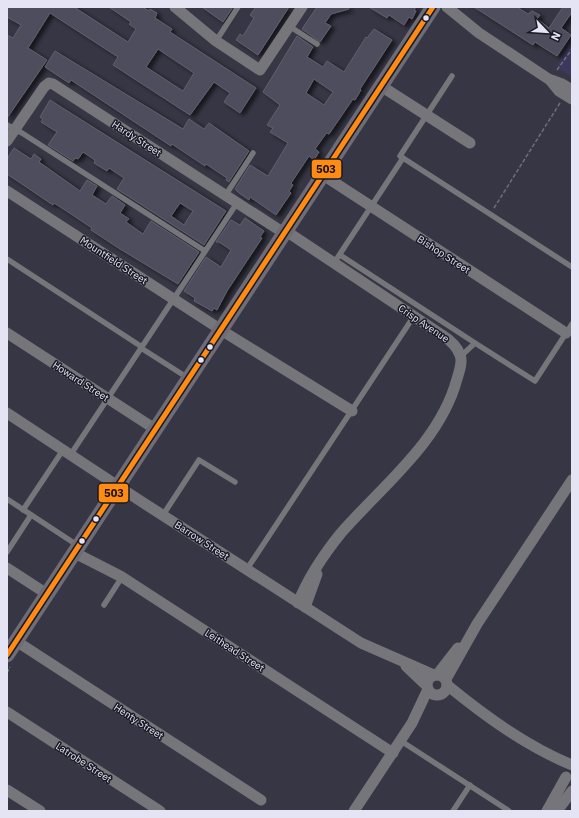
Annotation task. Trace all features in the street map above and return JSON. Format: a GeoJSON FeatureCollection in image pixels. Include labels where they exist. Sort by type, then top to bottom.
{"type":"FeatureCollection","features":[{"type":"Feature","properties":{"kind":"street"},"geometry":{"type":"LineString","coordinates":[[175,7],[216,41],[260,70],[302,7]]}},
{"type":"Feature","properties":{"kind":"street"},"geometry":{"type":"LineString","coordinates":[[11,644],[122,489],[155,429],[323,175],[415,32],[433,7]]}},
{"type":"Feature","properties":{"kind":"street"},"geometry":{"type":"LineString","coordinates":[[437,7],[452,20],[479,33]]}},
{"type":"Feature","properties":{"kind":"street"},"geometry":{"type":"LineString","coordinates":[[448,7],[479,33],[570,95]]}},
{"type":"Feature","properties":{"kind":"street","name":"Hardy Street"},"geometry":{"type":"LineString","coordinates":[[7,141],[11,127],[44,87],[49,84],[53,84],[226,196],[285,232]]}},
{"type":"Feature","properties":{"kind":"street"},"geometry":{"type":"LineString","coordinates":[[381,86],[470,143]]}},
{"type":"Feature","properties":{"kind":"street","name":"Bishop Street"},"geometry":{"type":"LineString","coordinates":[[323,175],[371,207],[569,329]]}},
{"type":"Feature","properties":{"kind":"street","name":"Mountfield Street"},"geometry":{"type":"LineString","coordinates":[[7,191],[173,299],[352,411]]}},
{"type":"Feature","properties":{"kind":"street","name":"Crisp Avenue"},"geometry":{"type":"LineString","coordinates":[[285,232],[337,259],[396,297],[414,316],[452,341],[461,356]]}},
{"type":"Feature","properties":{"kind":"street","name":"Howard Street"},"geometry":{"type":"LineString","coordinates":[[7,333],[155,429]]}},
{"type":"Feature","properties":{"kind":"street"},"geometry":{"type":"LineString","coordinates":[[302,605],[325,555],[341,533],[418,450],[438,423],[454,392],[459,374],[461,356]]}},
{"type":"Feature","properties":{"kind":"street","name":"Barrow Street"},"geometry":{"type":"LineString","coordinates":[[7,413],[361,643],[391,655],[440,684],[543,752],[569,773]]}},
{"type":"Feature","properties":{"kind":"street"},"geometry":{"type":"LineString","coordinates":[[354,811],[412,723],[440,684],[477,624],[572,480]]}},
{"type":"Feature","properties":{"kind":"street","name":"Leithead Street"},"geometry":{"type":"LineString","coordinates":[[77,550],[99,566],[122,577],[393,753]]}},
{"type":"Feature","properties":{"kind":"street"},"geometry":{"type":"LineString","coordinates":[[7,568],[47,594]]}},
{"type":"Feature","properties":{"kind":"street","name":"Henty Street"},"geometry":{"type":"LineString","coordinates":[[11,644],[261,800]]}},
{"type":"Feature","properties":{"kind":"street","name":"Barrow Street"},"geometry":{"type":"LineString","coordinates":[[401,662],[428,688]]}},
{"type":"Feature","properties":{"kind":"street"},"geometry":{"type":"LineString","coordinates":[[412,723],[428,688],[428,681],[440,684]]}},
{"type":"Feature","properties":{"kind":"street","name":"Latrobe Street"},"geometry":{"type":"LineString","coordinates":[[7,712],[160,811]]}},
{"type":"Feature","properties":{"kind":"street"},"geometry":{"type":"LineString","coordinates":[[547,811],[569,773]]}},
{"type":"Feature","properties":{"kind":"street"},"geometry":{"type":"LineString","coordinates":[[7,790],[40,811]]}},
{"type":"Feature","properties":{"kind":"street"},"geometry":{"type":"LineString","coordinates":[[557,811],[572,791]]}},
{"type":"Feature","properties":{"kind":"lane"},"geometry":{"type":"LineString","coordinates":[[216,41],[238,7]]}},
{"type":"Feature","properties":{"kind":"lane"},"geometry":{"type":"LineString","coordinates":[[290,26],[317,44]]}},
{"type":"Feature","properties":{"kind":"lane"},"geometry":{"type":"LineString","coordinates":[[452,76],[400,156],[572,267]]}},
{"type":"Feature","properties":{"kind":"lane"},"geometry":{"type":"LineString","coordinates":[[11,127],[205,251]]}},
{"type":"Feature","properties":{"kind":"lane"},"geometry":{"type":"LineString","coordinates":[[226,196],[253,153]]}},
{"type":"Feature","properties":{"kind":"lane"},"geometry":{"type":"LineString","coordinates":[[337,259],[403,158]]}},
{"type":"Feature","properties":{"kind":"lane"},"geometry":{"type":"LineString","coordinates":[[23,510],[107,398],[237,203]]}},
{"type":"Feature","properties":{"kind":"lane"},"geometry":{"type":"LineString","coordinates":[[7,259],[189,378]]}},
{"type":"Feature","properties":{"kind":"lane"},"geometry":{"type":"LineString","coordinates":[[396,297],[475,342],[535,381],[569,329]]}},
{"type":"Feature","properties":{"kind":"lane"},"geometry":{"type":"LineString","coordinates":[[247,569],[414,316]]}},
{"type":"Feature","properties":{"kind":"lane"},"geometry":{"type":"LineString","coordinates":[[461,356],[475,342]]}},
{"type":"Feature","properties":{"kind":"lane"},"geometry":{"type":"LineString","coordinates":[[163,515],[198,460],[235,482]]}},
{"type":"Feature","properties":{"kind":"lane"},"geometry":{"type":"LineString","coordinates":[[7,499],[31,515],[77,550]]}},
{"type":"Feature","properties":{"kind":"lane"},"geometry":{"type":"LineString","coordinates":[[7,552],[31,515]]}},
{"type":"Feature","properties":{"kind":"lane"},"geometry":{"type":"LineString","coordinates":[[104,605],[122,577]]}},
{"type":"Feature","properties":{"kind":"lane"},"geometry":{"type":"LineString","coordinates":[[401,741],[509,811]]}},
{"type":"Feature","properties":{"kind":"lane"},"geometry":{"type":"LineString","coordinates":[[453,811],[470,785]]}},
{"type":"Feature","properties":{"kind":"path"},"geometry":{"type":"LineString","coordinates":[[550,80],[572,49]]}},
{"type":"Feature","properties":{"kind":"path"},"geometry":{"type":"LineString","coordinates":[[490,214],[570,95]]}},
{"type":"Feature","properties":{"kind":"shaded area"},"geometry":{"type":"Polygon","coordinates":[[[572,41],[572,77],[556,67],[572,41]]]}},
{"type":"Feature","properties":{"kind":"building"},"geometry":{"type":"Polygon","coordinates":[[[7,7],[74,7],[128,42],[136,29],[129,24],[131,22],[109,7],[142,7],[149,11],[150,9],[157,13],[155,18],[172,29],[170,32],[256,88],[240,113],[224,102],[230,93],[214,82],[190,115],[113,65],[118,57],[50,13],[28,48],[47,60],[7,118],[7,35],[13,38],[21,25],[7,17],[7,7]],[[158,49],[146,67],[183,91],[194,73],[158,49]]]}},
{"type":"Feature","properties":{"kind":"building"},"geometry":{"type":"Polygon","coordinates":[[[202,7],[233,7],[223,22],[202,7]]]}},
{"type":"Feature","properties":{"kind":"building"},"geometry":{"type":"Polygon","coordinates":[[[256,7],[289,7],[258,55],[236,40],[240,34],[243,36],[254,18],[250,15],[256,7]]]}},
{"type":"Feature","properties":{"kind":"building"},"geometry":{"type":"Polygon","coordinates":[[[317,7],[348,7],[349,9],[331,14],[325,23],[331,26],[320,42],[302,29],[317,7]]]}},
{"type":"Feature","properties":{"kind":"building"},"geometry":{"type":"Polygon","coordinates":[[[369,7],[416,7],[414,10],[416,11],[412,19],[409,17],[404,25],[389,15],[387,18],[369,7]]]}},
{"type":"Feature","properties":{"kind":"building"},"geometry":{"type":"Polygon","coordinates":[[[474,7],[517,7],[528,14],[532,11],[540,15],[537,19],[549,28],[563,7],[569,7],[572,9],[572,12],[561,28],[571,35],[557,56],[535,42],[533,45],[474,7]]]}},
{"type":"Feature","properties":{"kind":"building"},"geometry":{"type":"Polygon","coordinates":[[[374,29],[392,40],[360,89],[361,90],[355,100],[353,99],[329,134],[327,133],[325,135],[315,149],[319,152],[314,160],[309,156],[291,183],[293,185],[289,191],[291,193],[276,215],[250,197],[249,200],[239,193],[235,189],[250,165],[268,176],[288,143],[270,132],[273,128],[267,125],[280,105],[263,92],[297,36],[313,47],[307,57],[323,67],[327,61],[344,72],[366,37],[367,38],[374,29]],[[314,79],[306,93],[324,105],[333,92],[314,79]]]}},
{"type":"Feature","properties":{"kind":"building"},"geometry":{"type":"Polygon","coordinates":[[[55,51],[183,129],[189,119],[204,129],[209,123],[249,151],[229,182],[226,180],[227,178],[206,164],[205,166],[172,144],[171,146],[71,80],[69,83],[45,67],[55,51]]]}},
{"type":"Feature","properties":{"kind":"building"},"geometry":{"type":"Polygon","coordinates":[[[50,100],[226,211],[204,245],[117,189],[124,178],[109,168],[107,171],[94,163],[95,160],[83,152],[78,159],[75,158],[73,161],[48,145],[57,132],[41,122],[43,119],[40,117],[50,100]],[[180,203],[171,216],[184,225],[193,211],[180,203]]]}},
{"type":"Feature","properties":{"kind":"building"},"geometry":{"type":"Polygon","coordinates":[[[14,148],[31,159],[34,154],[41,159],[39,162],[80,191],[87,180],[97,186],[92,195],[106,204],[112,196],[125,205],[120,213],[129,219],[126,222],[143,234],[151,221],[199,252],[178,284],[120,249],[91,230],[92,228],[65,210],[54,203],[53,205],[7,174],[7,159],[14,148]]]}},
{"type":"Feature","properties":{"kind":"building"},"geometry":{"type":"Polygon","coordinates":[[[245,218],[264,231],[260,237],[262,238],[227,291],[217,310],[214,308],[212,311],[194,301],[195,298],[184,291],[206,257],[221,267],[231,250],[219,242],[216,242],[231,220],[240,225],[245,218]]]}},
{"type":"Feature","properties":{"kind":"transit line","name":"503"},"geometry":{"type":"LineString","coordinates":[[7,655],[433,7]]}}]}
